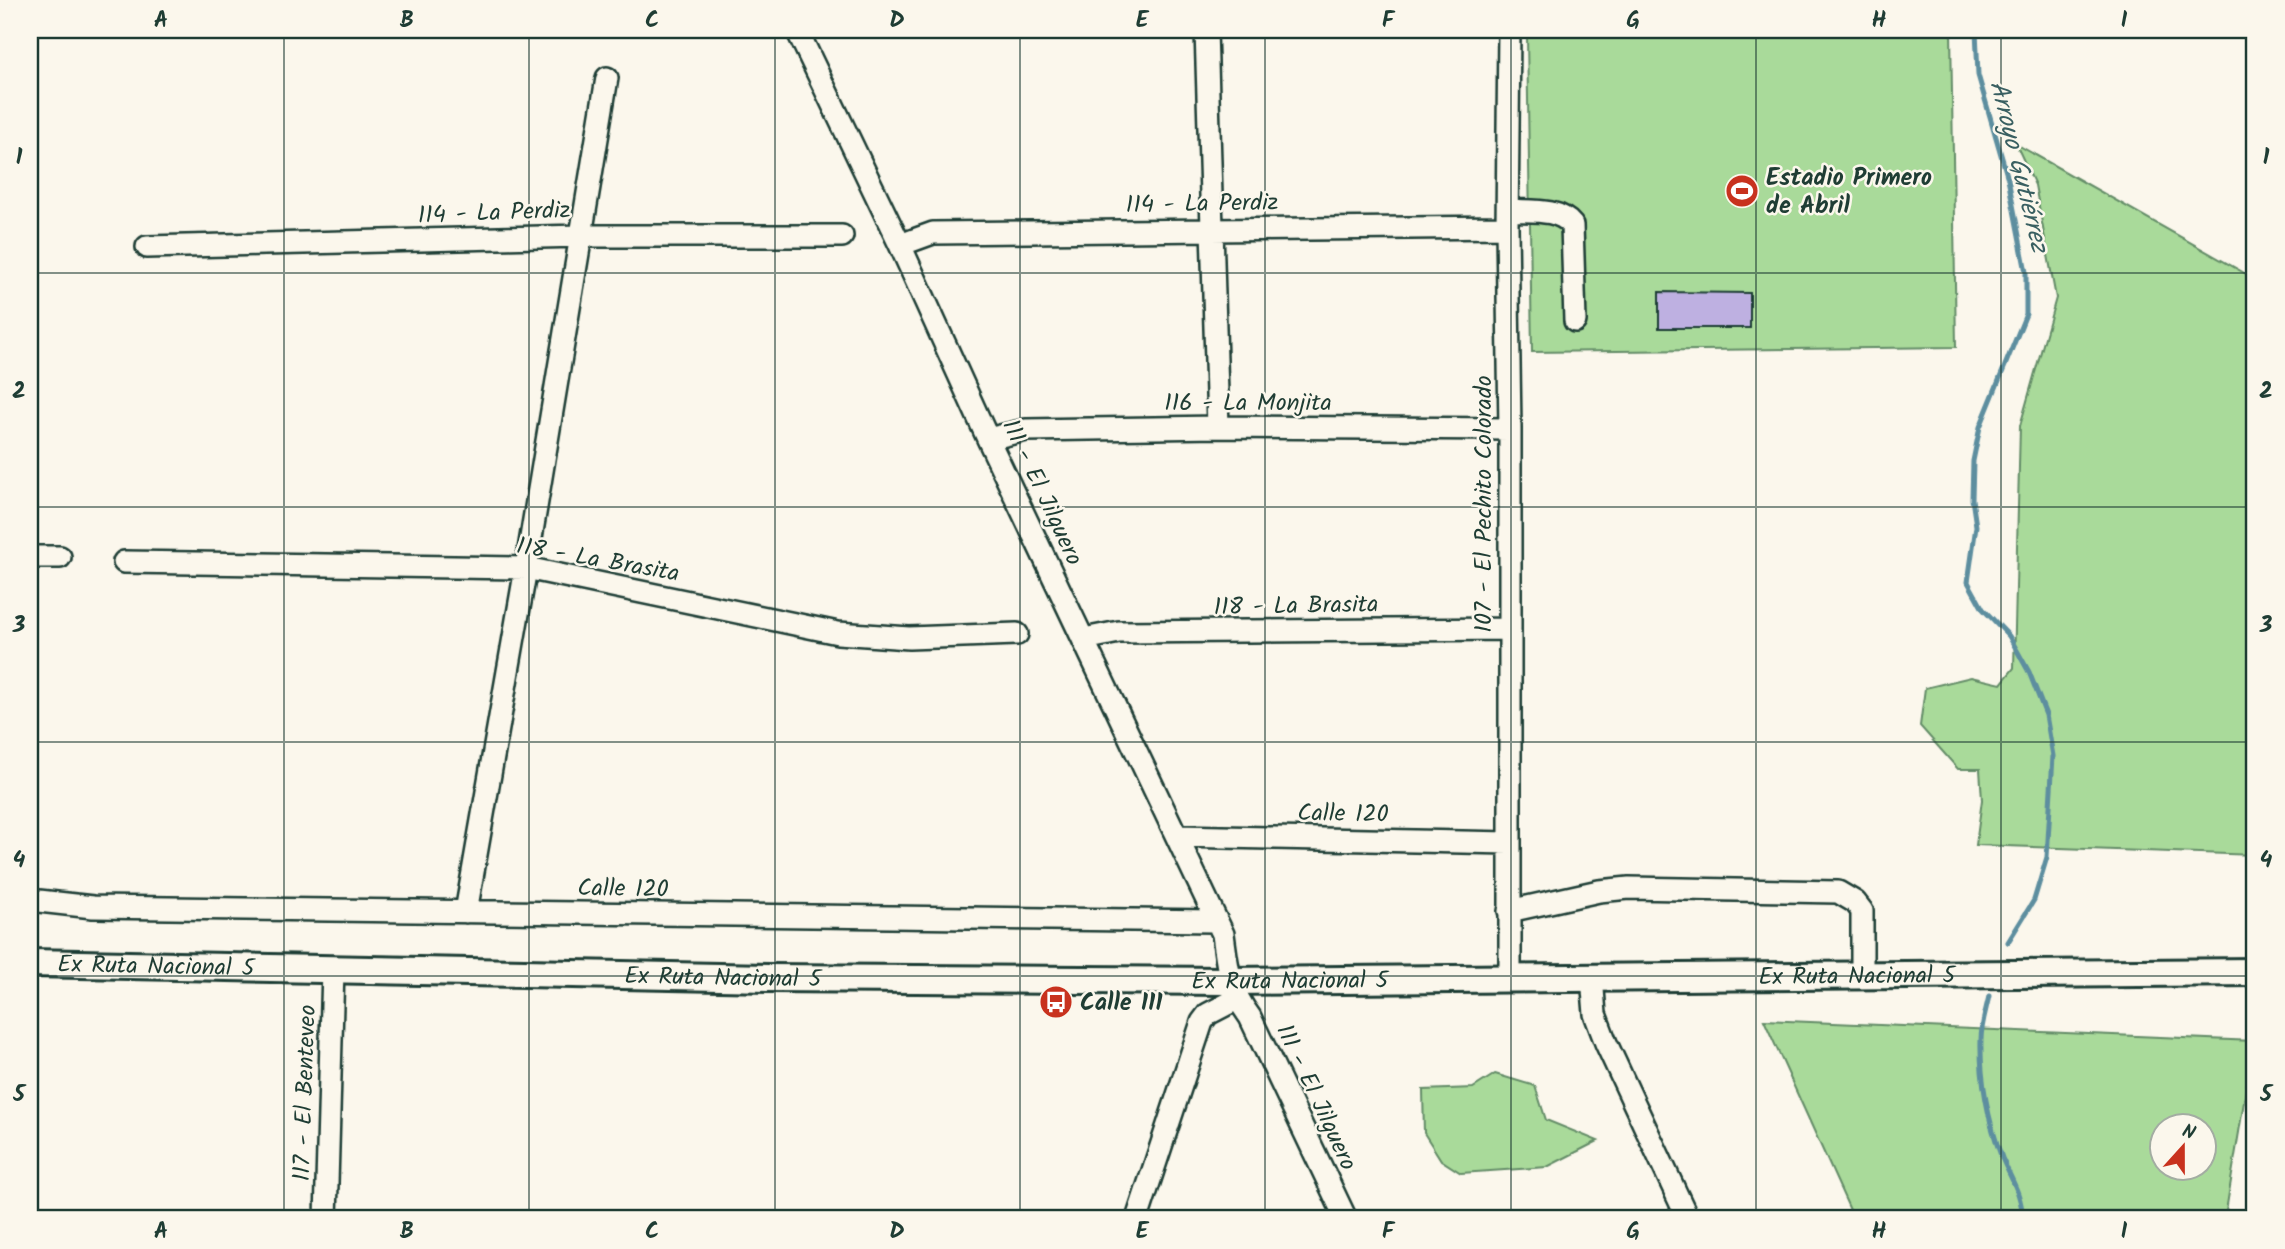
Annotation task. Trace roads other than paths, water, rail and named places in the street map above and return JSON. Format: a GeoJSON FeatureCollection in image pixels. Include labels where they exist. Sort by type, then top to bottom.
{"type":"FeatureCollection","features":[{"type":"Feature","properties":{"kind":"main road","name":"Ex Ruta Nacional 5"},"geometry":{"type":"LineString","coordinates":[[30,962],[1233,990],[1510,977],[2255,972]]}},
{"type":"Feature","properties":{"kind":"street","name":"111 - El Jilguero"},"geometry":{"type":"LineString","coordinates":[[797,30],[1223,934],[1233,990],[1250,1017],[1346,1219]]}},
{"type":"Feature","properties":{"kind":"street"},"geometry":{"type":"LineString","coordinates":[[1206,30],[1218,427]]}},
{"type":"Feature","properties":{"kind":"street","name":"107 - El Pechito Colorado"},"geometry":{"type":"LineString","coordinates":[[1509,30],[1507,219],[1510,429],[1510,977]]}},
{"type":"Feature","properties":{"kind":"street"},"geometry":{"type":"LineString","coordinates":[[466,912],[607,78]]}},
{"type":"Feature","properties":{"kind":"street","name":"114 - La Perdiz"},"geometry":{"type":"LineString","coordinates":[[900,245],[933,233],[1211,229],[1507,219],[1557,214],[1572,225],[1575,321]]}},
{"type":"Feature","properties":{"kind":"street","name":"114 - La Perdiz"},"geometry":{"type":"LineString","coordinates":[[148,247],[581,236],[842,236]]}},
{"type":"Feature","properties":{"kind":"street","name":"116 - La Monjita"},"geometry":{"type":"LineString","coordinates":[[988,439],[1026,429],[1510,429]]}},
{"type":"Feature","properties":{"kind":"street"},"geometry":{"type":"LineString","coordinates":[[30,557],[60,557]]}},
{"type":"Feature","properties":{"kind":"street","name":"118 - La Brasita"},"geometry":{"type":"LineString","coordinates":[[124,562],[526,568],[838,633],[909,638],[1017,634]]}},
{"type":"Feature","properties":{"kind":"street","name":"118 - La Brasita"},"geometry":{"type":"LineString","coordinates":[[1084,639],[1119,632],[1510,629]]}},
{"type":"Feature","properties":{"kind":"street","name":"Calle 120"},"geometry":{"type":"LineString","coordinates":[[1177,836],[1509,843]]}},
{"type":"Feature","properties":{"kind":"street"},"geometry":{"type":"LineString","coordinates":[[1510,911],[1599,891],[1629,888],[1838,892],[1855,902],[1862,911],[1862,975]]}},
{"type":"Feature","properties":{"kind":"street","name":"Calle 120"},"geometry":{"type":"LineString","coordinates":[[30,900],[93,907],[1215,921]]}},
{"type":"Feature","properties":{"kind":"street","name":"117 - El Benteveo"},"geometry":{"type":"LineString","coordinates":[[327,1219],[334,969]]}},
{"type":"Feature","properties":{"kind":"street"},"geometry":{"type":"LineString","coordinates":[[1592,977],[1595,1014],[1606,1043],[1688,1219]]}},
{"type":"Feature","properties":{"kind":"street"},"geometry":{"type":"LineString","coordinates":[[1137,1219],[1202,1022],[1233,990]]}},
{"type":"Feature","properties":{"kind":"waterway","name":"Arroyo Gutiérrez"},"geometry":{"type":"LineString","coordinates":[[1976,30],[1978,75],[2008,179],[2026,272],[2026,314],[1980,427],[1973,461],[1972,499],[1976,526],[1968,582],[1983,609],[2009,636],[2029,672],[2046,715],[2053,756],[2047,857],[2034,900],[2008,942]]}},
{"type":"Feature","properties":{"kind":"waterway","name":"Arroyo Gutiérrez"},"geometry":{"type":"LineString","coordinates":[[1989,996],[1981,1034],[1986,1100],[2002,1158],[2018,1194],[2023,1219]]}},
{"type":"Feature","properties":{"kind":"place","name":"Estadio Primero de Abril"},"geometry":{"type":"Point","coordinates":[1742,191]}},
{"type":"Feature","properties":{"kind":"place","name":"Calle 111"},"geometry":{"type":"Point","coordinates":[1056,1002]}}]}
